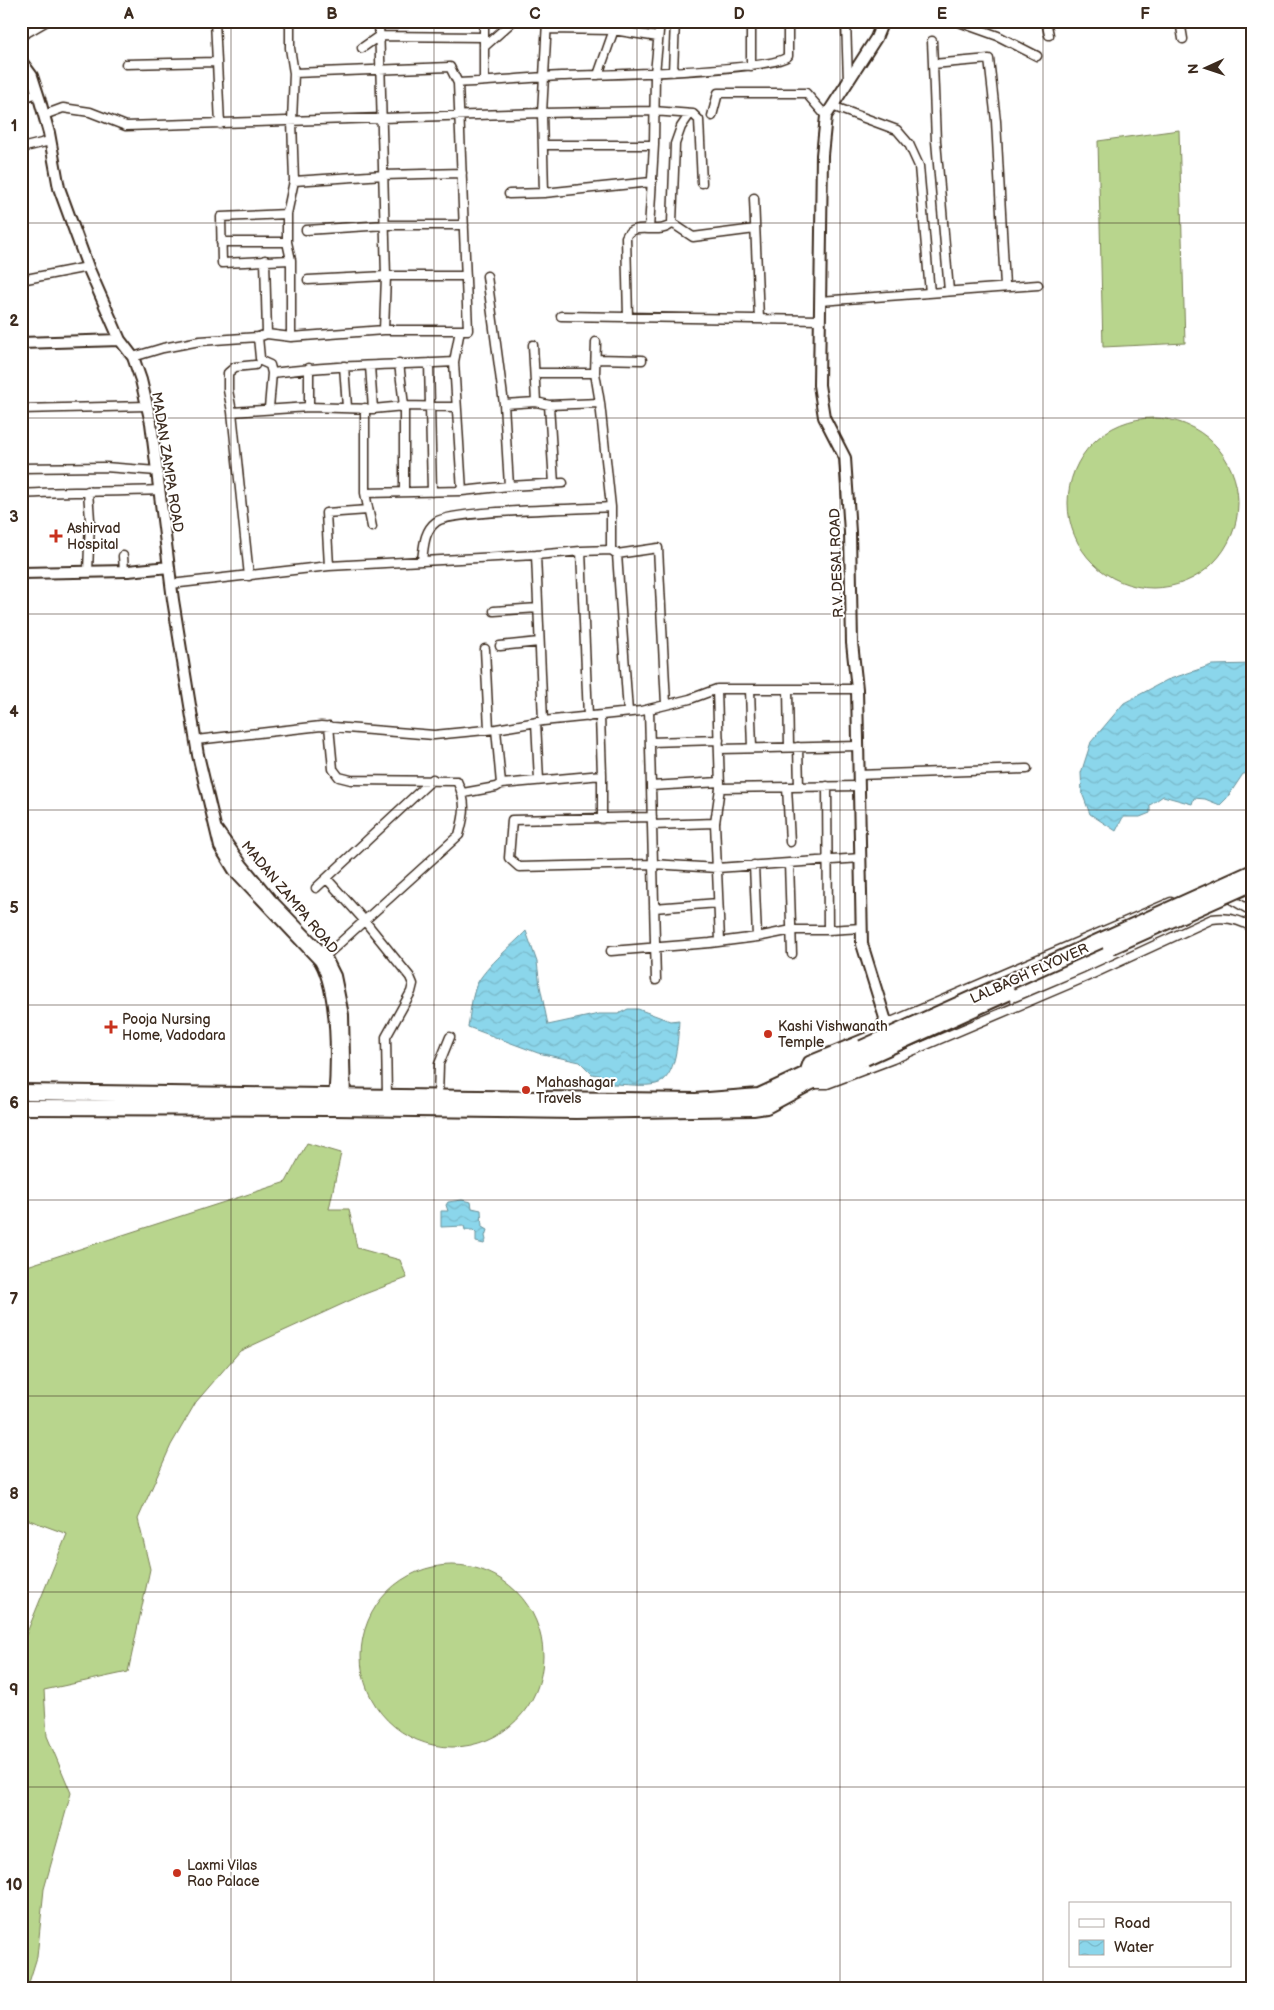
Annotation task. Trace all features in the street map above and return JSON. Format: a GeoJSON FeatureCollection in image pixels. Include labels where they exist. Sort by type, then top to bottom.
{"type":"FeatureCollection","features":[{"type":"Feature","properties":{"kind":"highway","name":"LALBAGH FLYOVER"},"geometry":{"type":"LineString","coordinates":[[863,1053],[1253,872]]}},
{"type":"Feature","properties":{"kind":"highway","name":"LALBAGH FLYOVER"},"geometry":{"type":"LineString","coordinates":[[807,1078],[1253,883]]}},
{"type":"Feature","properties":{"kind":"highway"},"geometry":{"type":"LineString","coordinates":[[21,1107],[340,1102],[387,1097],[696,1100],[752,1098],[807,1078]]}},
{"type":"Feature","properties":{"kind":"highway"},"geometry":{"type":"LineString","coordinates":[[21,1092],[576,1111],[754,1108],[766,1106],[807,1078]]}},
{"type":"Feature","properties":{"kind":"street"},"geometry":{"type":"LineString","coordinates":[[21,36],[47,21]]}},
{"type":"Feature","properties":{"kind":"street"},"geometry":{"type":"LineString","coordinates":[[215,21],[220,124]]}},
{"type":"Feature","properties":{"kind":"street"},"geometry":{"type":"LineString","coordinates":[[290,21],[290,48],[294,73],[292,121],[294,181],[287,214],[287,242],[291,260],[290,336]]}},
{"type":"Feature","properties":{"kind":"street"},"geometry":{"type":"LineString","coordinates":[[379,21],[386,276],[384,330]]}},
{"type":"Feature","properties":{"kind":"street"},"geometry":{"type":"LineString","coordinates":[[484,21],[484,81]]}},
{"type":"Feature","properties":{"kind":"street"},"geometry":{"type":"LineString","coordinates":[[484,47],[513,21]]}},
{"type":"Feature","properties":{"kind":"street"},"geometry":{"type":"LineString","coordinates":[[598,75],[617,21]]}},
{"type":"Feature","properties":{"kind":"street"},"geometry":{"type":"LineString","coordinates":[[649,229],[654,145],[655,73],[660,21]]}},
{"type":"Feature","properties":{"kind":"street"},"geometry":{"type":"LineString","coordinates":[[673,72],[675,21]]}},
{"type":"Feature","properties":{"kind":"street"},"geometry":{"type":"LineString","coordinates":[[751,21],[751,66]]}},
{"type":"Feature","properties":{"kind":"street"},"geometry":{"type":"LineString","coordinates":[[458,83],[673,72],[751,66],[783,60],[788,56],[788,21]]}},
{"type":"Feature","properties":{"kind":"street"},"geometry":{"type":"LineString","coordinates":[[956,21],[998,36],[1037,56]]}},
{"type":"Feature","properties":{"kind":"street"},"geometry":{"type":"LineString","coordinates":[[1046,21],[1049,35]]}},
{"type":"Feature","properties":{"kind":"street"},"geometry":{"type":"LineString","coordinates":[[1180,21],[1183,39]]}},
{"type":"Feature","properties":{"kind":"street"},"geometry":{"type":"LineString","coordinates":[[848,81],[846,22],[883,22]]}},
{"type":"Feature","properties":{"kind":"street","name":"R.V. DESAI ROAD"},"geometry":{"type":"LineString","coordinates":[[883,22],[876,38],[826,116],[822,155],[820,399],[824,417],[845,458],[850,532],[852,643],[857,689],[862,944],[883,1007],[884,1025]]}},
{"type":"Feature","properties":{"kind":"street"},"geometry":{"type":"LineString","coordinates":[[544,193],[542,113],[547,25],[613,30],[658,37]]}},
{"type":"Feature","properties":{"kind":"street"},"geometry":{"type":"LineString","coordinates":[[362,48],[379,36],[484,38]]}},
{"type":"Feature","properties":{"kind":"street"},"geometry":{"type":"LineString","coordinates":[[932,41],[936,141],[949,292]]}},
{"type":"Feature","properties":{"kind":"street"},"geometry":{"type":"LineString","coordinates":[[933,64],[989,60],[996,121],[1005,286]]}},
{"type":"Feature","properties":{"kind":"street","name":"MADAN ZAMPA ROAD"},"geometry":{"type":"LineString","coordinates":[[21,61],[32,76],[44,115],[59,188],[88,268],[120,340],[133,357],[141,380],[157,471],[169,567],[196,740],[214,828],[220,846],[234,870],[267,901],[322,959],[332,997],[340,1102]]}},
{"type":"Feature","properties":{"kind":"street"},"geometry":{"type":"LineString","coordinates":[[126,64],[217,62]]}},
{"type":"Feature","properties":{"kind":"street"},"geometry":{"type":"LineString","coordinates":[[133,357],[163,348],[200,341],[258,337],[267,334],[290,336],[384,330],[468,330],[458,83],[450,67],[294,73]]}},
{"type":"Feature","properties":{"kind":"street"},"geometry":{"type":"LineString","coordinates":[[21,99],[37,93]]}},
{"type":"Feature","properties":{"kind":"street"},"geometry":{"type":"LineString","coordinates":[[712,116],[718,94],[796,93],[806,93],[826,116]]}},
{"type":"Feature","properties":{"kind":"street"},"geometry":{"type":"LineString","coordinates":[[832,106],[897,130],[909,144],[919,166],[930,293]]}},
{"type":"Feature","properties":{"kind":"street"},"geometry":{"type":"LineString","coordinates":[[44,115],[63,108],[90,112],[126,126],[542,113],[653,111],[690,114],[697,116],[699,120],[702,183]]}},
{"type":"Feature","properties":{"kind":"street"},"geometry":{"type":"LineString","coordinates":[[628,317],[626,237],[633,230],[665,229],[672,223],[675,144],[681,127],[690,114]]}},
{"type":"Feature","properties":{"kind":"street"},"geometry":{"type":"LineString","coordinates":[[21,148],[50,140]]}},
{"type":"Feature","properties":{"kind":"street"},"geometry":{"type":"LineString","coordinates":[[543,145],[654,145]]}},
{"type":"Feature","properties":{"kind":"street"},"geometry":{"type":"LineString","coordinates":[[294,181],[384,175],[462,174]]}},
{"type":"Feature","properties":{"kind":"street"},"geometry":{"type":"LineString","coordinates":[[509,194],[544,193],[651,182]]}},
{"type":"Feature","properties":{"kind":"street"},"geometry":{"type":"LineString","coordinates":[[754,198],[759,319]]}},
{"type":"Feature","properties":{"kind":"street"},"geometry":{"type":"LineString","coordinates":[[287,214],[221,217],[222,263],[291,260]]}},
{"type":"Feature","properties":{"kind":"street"},"geometry":{"type":"LineString","coordinates":[[672,223],[693,237],[755,229]]}},
{"type":"Feature","properties":{"kind":"street"},"geometry":{"type":"LineString","coordinates":[[306,230],[385,225],[464,225]]}},
{"type":"Feature","properties":{"kind":"street"},"geometry":{"type":"LineString","coordinates":[[221,242],[287,242]]}},
{"type":"Feature","properties":{"kind":"street"},"geometry":{"type":"LineString","coordinates":[[266,260],[267,334]]}},
{"type":"Feature","properties":{"kind":"street"},"geometry":{"type":"LineString","coordinates":[[21,280],[88,268]]}},
{"type":"Feature","properties":{"kind":"street"},"geometry":{"type":"LineString","coordinates":[[308,280],[386,276],[466,276]]}},
{"type":"Feature","properties":{"kind":"street"},"geometry":{"type":"LineString","coordinates":[[487,276],[504,404],[509,486]]}},
{"type":"Feature","properties":{"kind":"street"},"geometry":{"type":"LineString","coordinates":[[820,301],[1038,285]]}},
{"type":"Feature","properties":{"kind":"street"},"geometry":{"type":"LineString","coordinates":[[561,316],[820,320]]}},
{"type":"Feature","properties":{"kind":"street"},"geometry":{"type":"LineString","coordinates":[[460,330],[454,362],[462,491]]}},
{"type":"Feature","properties":{"kind":"street"},"geometry":{"type":"LineString","coordinates":[[258,337],[260,358],[270,365],[272,373],[269,408]]}},
{"type":"Feature","properties":{"kind":"street"},"geometry":{"type":"LineString","coordinates":[[21,343],[120,340]]}},
{"type":"Feature","properties":{"kind":"street"},"geometry":{"type":"LineString","coordinates":[[596,342],[596,373],[611,507],[628,712]]}},
{"type":"Feature","properties":{"kind":"street"},"geometry":{"type":"LineString","coordinates":[[533,345],[536,402]]}},
{"type":"Feature","properties":{"kind":"street"},"geometry":{"type":"LineString","coordinates":[[596,359],[642,360]]}},
{"type":"Feature","properties":{"kind":"street"},"geometry":{"type":"LineString","coordinates":[[272,373],[309,368],[454,362]]}},
{"type":"Feature","properties":{"kind":"street"},"geometry":{"type":"LineString","coordinates":[[400,363],[404,406],[404,492]]}},
{"type":"Feature","properties":{"kind":"street"},"geometry":{"type":"LineString","coordinates":[[429,363],[432,492]]}},
{"type":"Feature","properties":{"kind":"street"},"geometry":{"type":"LineString","coordinates":[[249,576],[232,412],[228,390],[228,373],[235,367],[255,365]]}},
{"type":"Feature","properties":{"kind":"street"},"geometry":{"type":"LineString","coordinates":[[344,366],[347,407]]}},
{"type":"Feature","properties":{"kind":"street"},"geometry":{"type":"LineString","coordinates":[[370,366],[365,492],[372,527]]}},
{"type":"Feature","properties":{"kind":"street"},"geometry":{"type":"LineString","coordinates":[[309,368],[309,407]]}},
{"type":"Feature","properties":{"kind":"street"},"geometry":{"type":"LineString","coordinates":[[535,373],[596,373]]}},
{"type":"Feature","properties":{"kind":"street"},"geometry":{"type":"LineString","coordinates":[[504,404],[536,402],[549,405],[600,403]]}},
{"type":"Feature","properties":{"kind":"street"},"geometry":{"type":"LineString","coordinates":[[549,405],[554,484]]}},
{"type":"Feature","properties":{"kind":"street"},"geometry":{"type":"LineString","coordinates":[[21,408],[147,406]]}},
{"type":"Feature","properties":{"kind":"street"},"geometry":{"type":"LineString","coordinates":[[232,412],[269,408],[309,407],[456,407]]}},
{"type":"Feature","properties":{"kind":"street"},"geometry":{"type":"LineString","coordinates":[[21,468],[105,467],[157,471]]}},
{"type":"Feature","properties":{"kind":"street"},"geometry":{"type":"LineString","coordinates":[[365,492],[462,491],[563,483]]}},
{"type":"Feature","properties":{"kind":"street"},"geometry":{"type":"LineString","coordinates":[[21,494],[159,490]]}},
{"type":"Feature","properties":{"kind":"street"},"geometry":{"type":"LineString","coordinates":[[88,491],[90,520],[88,572]]}},
{"type":"Feature","properties":{"kind":"street"},"geometry":{"type":"LineString","coordinates":[[422,560],[427,531],[437,520],[463,515],[611,507]]}},
{"type":"Feature","properties":{"kind":"street"},"geometry":{"type":"LineString","coordinates":[[329,566],[326,513],[368,510]]}},
{"type":"Feature","properties":{"kind":"street"},"geometry":{"type":"LineString","coordinates":[[172,584],[329,566],[581,551],[614,552],[658,548],[666,704]]}},
{"type":"Feature","properties":{"kind":"street"},"geometry":{"type":"LineString","coordinates":[[581,551],[588,717]]}},
{"type":"Feature","properties":{"kind":"street"},"geometry":{"type":"LineString","coordinates":[[536,555],[540,780]]}},
{"type":"Feature","properties":{"kind":"street"},"geometry":{"type":"LineString","coordinates":[[123,556],[124,571]]}},
{"type":"Feature","properties":{"kind":"street"},"geometry":{"type":"LineString","coordinates":[[21,573],[124,571],[169,567]]}},
{"type":"Feature","properties":{"kind":"street"},"geometry":{"type":"LineString","coordinates":[[494,611],[538,608]]}},
{"type":"Feature","properties":{"kind":"street"},"geometry":{"type":"LineString","coordinates":[[500,646],[539,642]]}},
{"type":"Feature","properties":{"kind":"street"},"geometry":{"type":"LineString","coordinates":[[485,649],[501,784]]}},
{"type":"Feature","properties":{"kind":"street"},"geometry":{"type":"LineString","coordinates":[[196,740],[329,726],[434,735],[649,709],[690,699],[717,689],[857,689]]}},
{"type":"Feature","properties":{"kind":"street"},"geometry":{"type":"LineString","coordinates":[[717,689],[720,785],[715,823],[720,941]]}},
{"type":"Feature","properties":{"kind":"street"},"geometry":{"type":"LineString","coordinates":[[750,689],[752,748]]}},
{"type":"Feature","properties":{"kind":"street"},"geometry":{"type":"LineString","coordinates":[[788,689],[789,747]]}},
{"type":"Feature","properties":{"kind":"street"},"geometry":{"type":"LineString","coordinates":[[649,709],[656,980]]}},
{"type":"Feature","properties":{"kind":"street"},"geometry":{"type":"LineString","coordinates":[[600,716],[602,818]]}},
{"type":"Feature","properties":{"kind":"street"},"geometry":{"type":"LineString","coordinates":[[322,959],[459,835],[465,811],[463,793],[457,781],[433,779],[351,780],[339,777],[333,769],[329,726]]}},
{"type":"Feature","properties":{"kind":"street"},"geometry":{"type":"LineString","coordinates":[[650,742],[719,740]]}},
{"type":"Feature","properties":{"kind":"street"},"geometry":{"type":"LineString","coordinates":[[719,749],[858,746]]}},
{"type":"Feature","properties":{"kind":"street"},"geometry":{"type":"LineString","coordinates":[[798,747],[799,787]]}},
{"type":"Feature","properties":{"kind":"street"},"geometry":{"type":"LineString","coordinates":[[651,786],[827,786],[859,781],[1027,769]]}},
{"type":"Feature","properties":{"kind":"street"},"geometry":{"type":"LineString","coordinates":[[463,793],[496,787],[501,784],[602,775]]}},
{"type":"Feature","properties":{"kind":"street"},"geometry":{"type":"LineString","coordinates":[[316,888],[433,779]]}},
{"type":"Feature","properties":{"kind":"street"},"geometry":{"type":"LineString","coordinates":[[827,786],[826,860],[828,930]]}},
{"type":"Feature","properties":{"kind":"street"},"geometry":{"type":"LineString","coordinates":[[787,787],[790,842]]}},
{"type":"Feature","properties":{"kind":"street"},"geometry":{"type":"LineString","coordinates":[[715,823],[602,818],[512,820],[509,858],[519,867],[653,864],[717,868],[861,858]]}},
{"type":"Feature","properties":{"kind":"street"},"geometry":{"type":"LineString","coordinates":[[789,863],[792,954]]}},
{"type":"Feature","properties":{"kind":"street"},"geometry":{"type":"LineString","coordinates":[[754,865],[757,938]]}},
{"type":"Feature","properties":{"kind":"street"},"geometry":{"type":"LineString","coordinates":[[327,879],[364,920],[410,977],[413,984],[411,992],[386,1037],[387,1097]]}},
{"type":"Feature","properties":{"kind":"street"},"geometry":{"type":"LineString","coordinates":[[1253,912],[1222,894],[1209,890],[1195,891],[884,1025],[876,1035],[809,1062],[807,1078],[827,1084],[893,1059],[1086,977],[1212,919],[1235,920],[1253,928]]}},
{"type":"Feature","properties":{"kind":"street"},"geometry":{"type":"LineString","coordinates":[[654,908],[718,903]]}},
{"type":"Feature","properties":{"kind":"street"},"geometry":{"type":"LineString","coordinates":[[611,951],[757,938],[792,930],[862,928]]}},
{"type":"Feature","properties":{"kind":"street"},"geometry":{"type":"LineString","coordinates":[[438,1098],[439,1064],[450,1037]]}},
{"type":"Feature","properties":{"kind":"green space"},"geometry":{"type":"Polygon","coordinates":[[[1179,130],[1185,343],[1103,347],[1098,141],[1179,130]]]}},
{"type":"Feature","properties":{"kind":"green space"},"geometry":{"type":"Polygon","coordinates":[[[1145,418],[1161,418],[1193,428],[1207,437],[1219,449],[1228,463],[1234,478],[1238,503],[1234,528],[1228,543],[1219,557],[1207,569],[1193,578],[1178,584],[1161,588],[1145,588],[1113,578],[1099,569],[1087,557],[1078,543],[1072,528],[1068,511],[1068,495],[1078,463],[1087,449],[1099,437],[1113,428],[1128,422],[1145,418]]]}},
{"type":"Feature","properties":{"kind":"green space"},"geometry":{"type":"Polygon","coordinates":[[[307,1143],[341,1153],[329,1209],[349,1209],[357,1248],[400,1260],[407,1278],[362,1295],[240,1351],[196,1402],[171,1445],[138,1519],[150,1569],[128,1672],[44,1690],[47,1736],[71,1793],[44,1889],[37,1957],[27,1989],[21,1989],[21,1647],[67,1534],[21,1517],[21,1268],[286,1182],[307,1143]]]}},
{"type":"Feature","properties":{"kind":"green space"},"geometry":{"type":"Polygon","coordinates":[[[461,1565],[487,1572],[503,1580],[522,1598],[536,1621],[543,1647],[543,1665],[536,1691],[528,1707],[510,1726],[503,1732],[478,1743],[461,1747],[443,1747],[417,1740],[401,1732],[376,1707],[368,1691],[363,1674],[361,1647],[368,1621],[376,1605],[401,1580],[417,1572],[434,1567],[461,1565]]]}},
{"type":"Feature","properties":{"kind":"water"},"geometry":{"type":"Polygon","coordinates":[[[1253,664],[1253,773],[1243,774],[1220,805],[1205,799],[1194,798],[1192,804],[1163,796],[1150,805],[1150,813],[1140,817],[1123,817],[1116,831],[1090,814],[1082,793],[1081,773],[1091,742],[1124,703],[1167,680],[1212,665],[1253,664]]]}},
{"type":"Feature","properties":{"kind":"water"},"geometry":{"type":"Polygon","coordinates":[[[526,931],[537,962],[548,1025],[599,1014],[618,1014],[628,1009],[638,1009],[670,1021],[679,1020],[675,1057],[668,1075],[663,1081],[646,1085],[612,1084],[604,1076],[592,1074],[580,1062],[538,1053],[468,1027],[472,998],[478,982],[490,966],[526,931]]]}},
{"type":"Feature","properties":{"kind":"water"},"geometry":{"type":"Polygon","coordinates":[[[462,1200],[471,1202],[472,1208],[481,1210],[482,1227],[487,1230],[484,1244],[476,1242],[476,1233],[473,1230],[465,1230],[464,1226],[441,1227],[441,1211],[448,1211],[446,1205],[448,1202],[462,1200]]]}},
{"type":"Feature","properties":{"kind":"place","name":"Ashirvad Hospital"},"geometry":{"type":"Point","coordinates":[56,536]}},
{"type":"Feature","properties":{"kind":"place","name":"Pooja Nursing Home, Vadodara"},"geometry":{"type":"Point","coordinates":[111,1027]}},
{"type":"Feature","properties":{"kind":"place","name":"Kashi Vishwanath Temple"},"geometry":{"type":"Point","coordinates":[768,1034]}},
{"type":"Feature","properties":{"kind":"place","name":"Mahashagar Travels"},"geometry":{"type":"Point","coordinates":[526,1090]}},
{"type":"Feature","properties":{"kind":"place","name":"Laxmi Vilas Rao Palace"},"geometry":{"type":"Point","coordinates":[177,1873]}}]}
